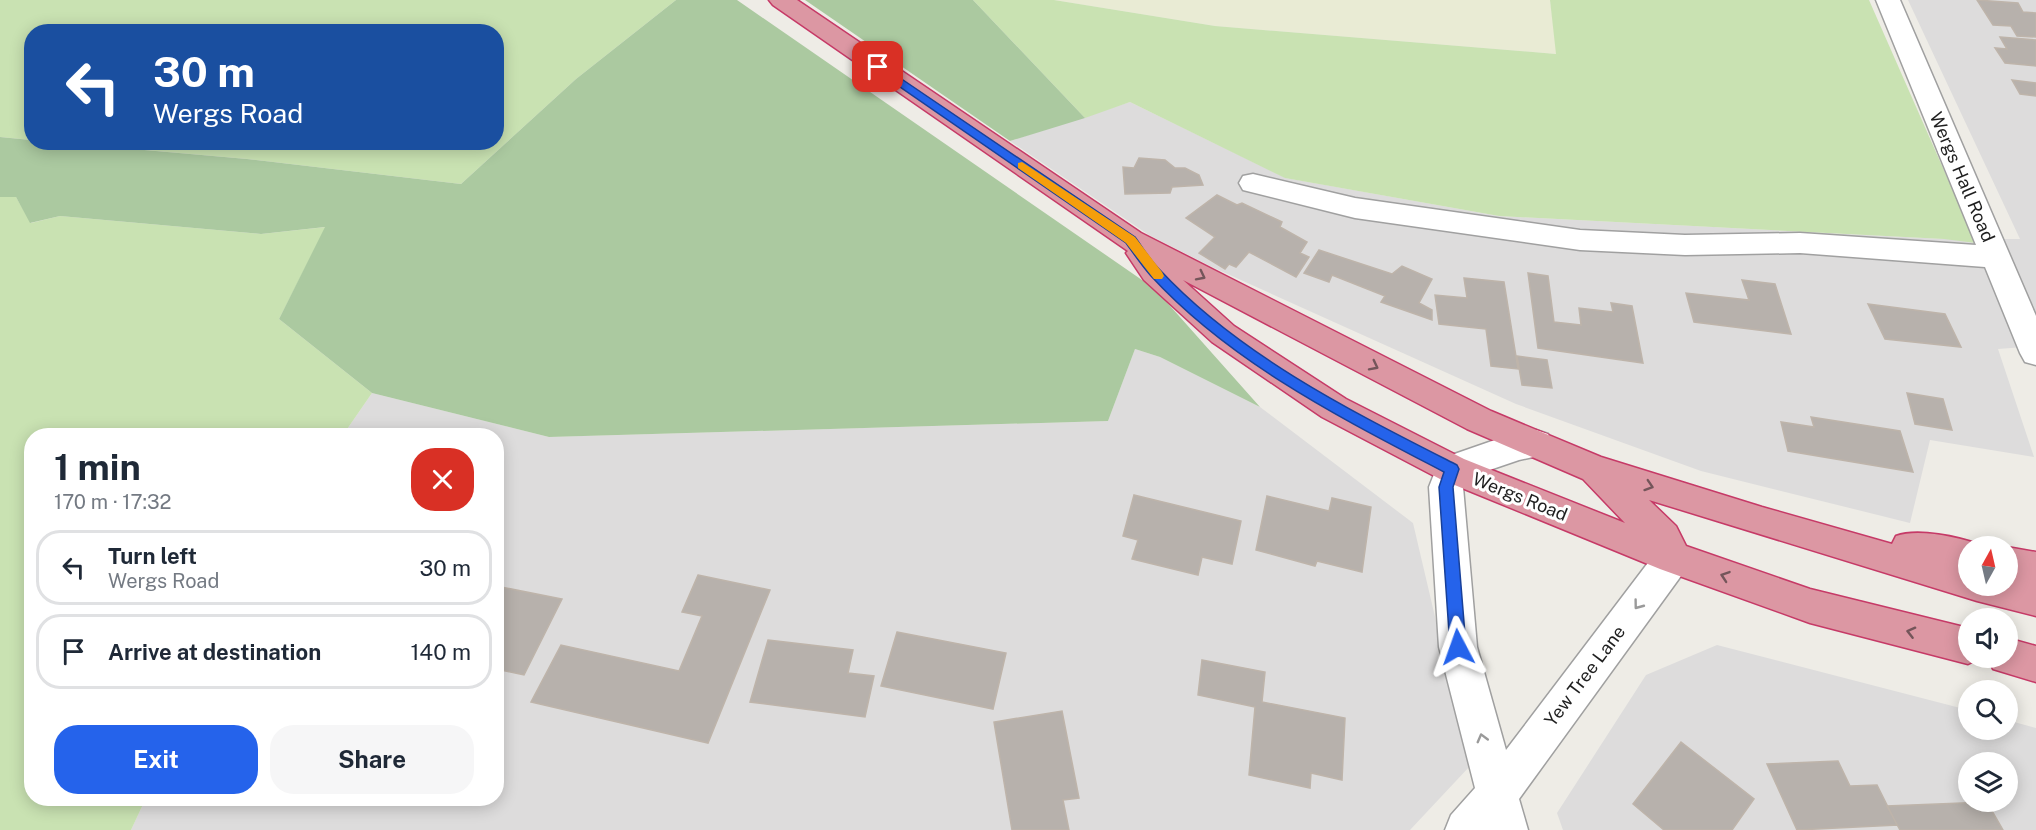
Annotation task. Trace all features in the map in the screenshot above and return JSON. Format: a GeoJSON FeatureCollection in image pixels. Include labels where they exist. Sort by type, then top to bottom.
{"type":"FeatureCollection","features":[{"type":"Feature","properties":{"kind":"highway","name":"Wergs Road"},"geometry":{"type":"LineString","coordinates":[[781,0],[1131,240],[1479,420],[1592,468],[1762,522],[1958,579]]}},
{"type":"Feature","properties":{"kind":"highway","name":"Wergs Road"},"geometry":{"type":"LineString","coordinates":[[1131,240],[1155,273],[1222,334],[1334,408],[1452,469],[1673,558],[1810,606],[1958,643]]}},
{"type":"Feature","properties":{"kind":"highway"},"geometry":{"type":"LineString","coordinates":[[1592,468],[1663,537],[1673,558]]}},
{"type":"Feature","properties":{"kind":"highway"},"geometry":{"type":"LineString","coordinates":[[1762,522],[1958,554]]}},
{"type":"Feature","properties":{"kind":"highway"},"geometry":{"type":"LineString","coordinates":[[2018,565],[2036,568]]}},
{"type":"Feature","properties":{"kind":"highway"},"geometry":{"type":"LineString","coordinates":[[2018,595],[2036,600]]}},
{"type":"Feature","properties":{"kind":"highway"},"geometry":{"type":"LineString","coordinates":[[2018,659],[2036,663]]}},
{"type":"Feature","properties":{"kind":"street","name":"Wergs Hall Road"},"geometry":{"type":"LineString","coordinates":[[1888,0],[1995,257],[2023,291],[2036,354]]}},
{"type":"Feature","properties":{"kind":"street"},"geometry":{"type":"LineString","coordinates":[[1253,183],[1355,208],[1580,240],[1685,245],[1800,243],[1995,257]]}},
{"type":"Feature","properties":{"kind":"street"},"geometry":{"type":"LineString","coordinates":[[1502,812],[1458,647],[1446,487],[1452,469],[1518,446],[1536,444]]}},
{"type":"Feature","properties":{"kind":"street","name":"Yew Tree Lane"},"geometry":{"type":"LineString","coordinates":[[1466,830],[1502,812],[1673,558]]}},
{"type":"Feature","properties":{"kind":"shaded area"},"geometry":{"type":"Polygon","coordinates":[[[1908,0],[2036,0],[2036,346],[1998,349],[2034,457],[1930,440],[1910,523],[1701,471],[1516,404],[1212,267],[1149,235],[1010,141],[1130,102],[1286,178],[1499,216],[1944,239],[2020,239],[1908,0]]]}},
{"type":"Feature","properties":{"kind":"shaded area"},"geometry":{"type":"Polygon","coordinates":[[[1135,349],[1160,357],[1260,407],[1413,523],[1470,766],[1410,830],[131,830],[142,806],[504,806],[504,428],[348,428],[372,393],[549,437],[1108,421],[1135,349]]]}},
{"type":"Feature","properties":{"kind":"shaded area"},"geometry":{"type":"Polygon","coordinates":[[[1717,645],[1958,707],[1958,740],[2018,740],[2018,723],[2036,728],[2036,830],[1563,830],[1557,813],[1646,675],[1717,645]]]}},
{"type":"Feature","properties":{"kind":"green space"},"geometry":{"type":"Polygon","coordinates":[[[0,0],[676,0],[576,79],[504,145],[504,24],[24,24],[24,139],[0,137],[0,0]]]}},
{"type":"Feature","properties":{"kind":"green space"},"geometry":{"type":"Polygon","coordinates":[[[676,0],[737,0],[1155,289],[1260,407],[1160,357],[1135,349],[1108,421],[549,437],[372,393],[279,319],[325,227],[261,234],[60,216],[30,223],[16,197],[0,197],[0,137],[24,139],[24,150],[145,150],[247,159],[461,184],[498,150],[504,150],[504,145],[576,79],[676,0]]]}},
{"type":"Feature","properties":{"kind":"green space"},"geometry":{"type":"Polygon","coordinates":[[[805,0],[973,0],[1085,118],[1010,141],[805,0]]]}},
{"type":"Feature","properties":{"kind":"green space"},"geometry":{"type":"Polygon","coordinates":[[[973,0],[1054,0],[1215,26],[1556,54],[1550,0],[1869,0],[1976,243],[1944,239],[1499,216],[1285,178],[1130,102],[1085,118],[973,0]]]}},
{"type":"Feature","properties":{"kind":"green space"},"geometry":{"type":"Polygon","coordinates":[[[1054,0],[1550,0],[1557,54],[1215,26],[1054,0]]]}},
{"type":"Feature","properties":{"kind":"green space"},"geometry":{"type":"Polygon","coordinates":[[[145,150],[498,150],[461,184],[247,159],[145,150]]]}},
{"type":"Feature","properties":{"kind":"green space"},"geometry":{"type":"Polygon","coordinates":[[[0,197],[16,197],[31,223],[60,216],[261,234],[326,227],[279,319],[372,393],[348,428],[24,428],[24,806],[142,806],[131,830],[0,830],[0,197]]]}},
{"type":"Feature","properties":{"kind":"building"},"geometry":{"type":"Polygon","coordinates":[[[1977,0],[2018,3],[2023,12],[2036,13],[2036,37],[2017,36],[2011,26],[1993,25],[1977,0]]]}},
{"type":"Feature","properties":{"kind":"building"},"geometry":{"type":"Polygon","coordinates":[[[2000,37],[2036,40],[2036,66],[2005,63],[1995,48],[2007,49],[2000,37]]]}},
{"type":"Feature","properties":{"kind":"building"},"geometry":{"type":"Polygon","coordinates":[[[2012,80],[2036,83],[2036,96],[2020,94],[2012,80]]]}},
{"type":"Feature","properties":{"kind":"building"},"geometry":{"type":"Polygon","coordinates":[[[1139,158],[1165,160],[1175,168],[1185,168],[1199,175],[1203,185],[1172,187],[1170,193],[1125,194],[1123,167],[1134,168],[1139,158]]]}},
{"type":"Feature","properties":{"kind":"building"},"geometry":{"type":"Polygon","coordinates":[[[1217,195],[1237,205],[1242,203],[1282,222],[1280,227],[1307,242],[1300,253],[1309,257],[1296,277],[1249,252],[1236,267],[1229,264],[1225,269],[1199,253],[1215,237],[1186,218],[1217,195]]]}},
{"type":"Feature","properties":{"kind":"building"},"geometry":{"type":"Polygon","coordinates":[[[1319,250],[1392,274],[1402,266],[1432,279],[1419,303],[1432,310],[1432,320],[1381,302],[1385,296],[1332,275],[1329,282],[1304,273],[1319,250]]]}},
{"type":"Feature","properties":{"kind":"building"},"geometry":{"type":"Polygon","coordinates":[[[1528,273],[1548,276],[1554,322],[1581,325],[1579,308],[1613,312],[1611,303],[1632,306],[1643,363],[1538,348],[1528,273]]]}},
{"type":"Feature","properties":{"kind":"building"},"geometry":{"type":"Polygon","coordinates":[[[1464,278],[1504,282],[1518,369],[1491,366],[1486,329],[1439,324],[1435,295],[1467,298],[1464,278]]]}},
{"type":"Feature","properties":{"kind":"building"},"geometry":{"type":"Polygon","coordinates":[[[1742,280],[1775,284],[1791,334],[1694,322],[1686,293],[1749,300],[1742,280]]]}},
{"type":"Feature","properties":{"kind":"building"},"geometry":{"type":"Polygon","coordinates":[[[1868,304],[1945,314],[1961,347],[1885,339],[1868,304]]]}},
{"type":"Feature","properties":{"kind":"building"},"geometry":{"type":"Polygon","coordinates":[[[1517,356],[1547,360],[1552,388],[1522,385],[1517,356]]]}},
{"type":"Feature","properties":{"kind":"building"},"geometry":{"type":"Polygon","coordinates":[[[1907,393],[1943,399],[1952,430],[1915,424],[1907,393]]]}},
{"type":"Feature","properties":{"kind":"building"},"geometry":{"type":"Polygon","coordinates":[[[1811,417],[1900,431],[1913,472],[1788,451],[1781,422],[1814,427],[1811,417]]]}},
{"type":"Feature","properties":{"kind":"building"},"geometry":{"type":"Polygon","coordinates":[[[1134,495],[1241,521],[1232,564],[1202,557],[1198,575],[1132,559],[1138,540],[1123,536],[1134,495]]]}},
{"type":"Feature","properties":{"kind":"building"},"geometry":{"type":"Polygon","coordinates":[[[1267,496],[1329,511],[1332,498],[1371,507],[1362,572],[1317,561],[1315,566],[1256,550],[1267,496]]]}},
{"type":"Feature","properties":{"kind":"building"},"geometry":{"type":"Polygon","coordinates":[[[698,575],[770,590],[708,743],[531,702],[561,645],[679,671],[702,616],[682,612],[698,575]]]}},
{"type":"Feature","properties":{"kind":"building"},"geometry":{"type":"Polygon","coordinates":[[[504,588],[562,599],[524,675],[504,671],[504,588]]]}},
{"type":"Feature","properties":{"kind":"building"},"geometry":{"type":"Polygon","coordinates":[[[897,632],[1006,653],[993,709],[881,686],[897,632]]]}},
{"type":"Feature","properties":{"kind":"building"},"geometry":{"type":"Polygon","coordinates":[[[768,640],[853,650],[848,673],[874,676],[865,717],[750,702],[768,640]]]}},
{"type":"Feature","properties":{"kind":"building"},"geometry":{"type":"Polygon","coordinates":[[[1202,660],[1265,672],[1262,702],[1345,718],[1342,780],[1311,773],[1310,788],[1249,775],[1255,707],[1198,695],[1202,660]]]}},
{"type":"Feature","properties":{"kind":"building"},"geometry":{"type":"Polygon","coordinates":[[[1062,711],[1079,798],[1063,800],[1069,830],[1012,830],[994,722],[1062,711]]]}},
{"type":"Feature","properties":{"kind":"building"},"geometry":{"type":"Polygon","coordinates":[[[1681,742],[1754,799],[1732,830],[1664,830],[1633,804],[1681,742]]]}},
{"type":"Feature","properties":{"kind":"building"},"geometry":{"type":"Polygon","coordinates":[[[1838,761],[1850,786],[1877,785],[1897,825],[1797,830],[1767,764],[1838,761]]]}},
{"type":"Feature","properties":{"kind":"building"},"geometry":{"type":"Polygon","coordinates":[[[1958,803],[1958,812],[1993,812],[2003,830],[1900,830],[1887,806],[1958,803]]]}},
{"type":"Feature","properties":{"kind":"slow traffic"},"geometry":{"type":"LineString","coordinates":[[1022,165],[1131,240],[1158,276]]}},
{"type":"Feature","properties":{"kind":"route"},"geometry":{"type":"LineString","coordinates":[[878,67],[1131,240],[1155,273],[1222,334],[1334,408],[1452,469],[1446,487],[1458,647]]}}]}
